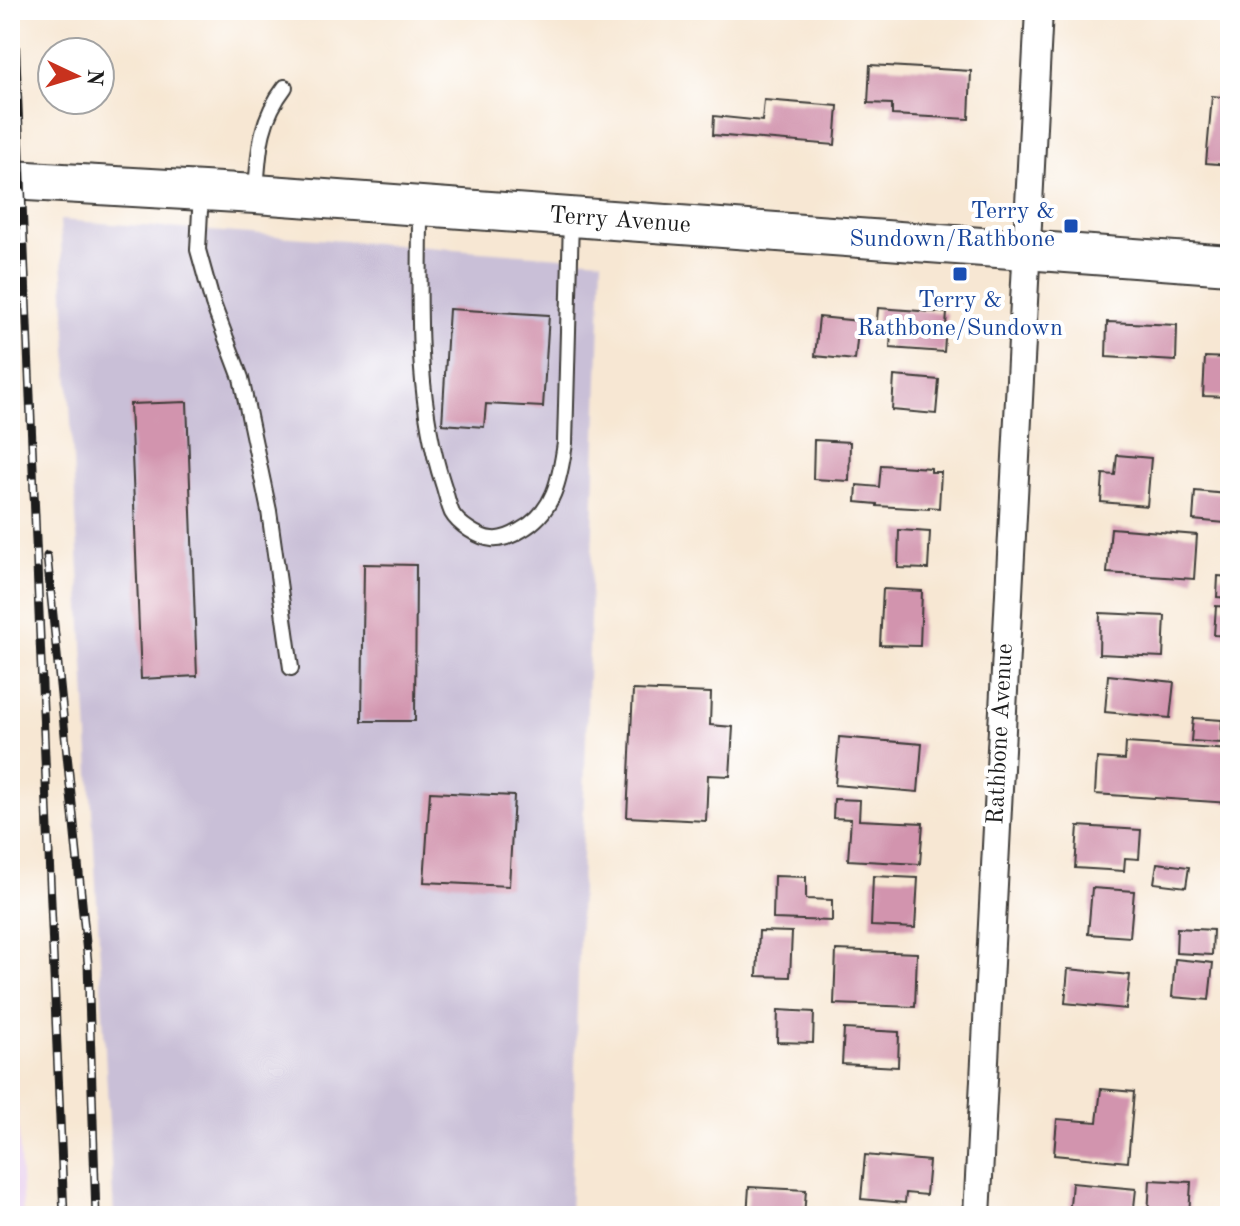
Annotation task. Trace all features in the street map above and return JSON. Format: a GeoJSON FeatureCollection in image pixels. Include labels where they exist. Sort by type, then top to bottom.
{"type":"FeatureCollection","features":[{"type":"Feature","properties":{"kind":"street","name":"Rathbone Avenue"},"geometry":{"type":"LineString","coordinates":[[977,1216],[1039,10]]}},
{"type":"Feature","properties":{"kind":"street","name":"Terry Avenue"},"geometry":{"type":"LineString","coordinates":[[10,180],[256,194],[1230,265]]}},
{"type":"Feature","properties":{"kind":"lane"},"geometry":{"type":"LineString","coordinates":[[256,194],[261,135],[271,105],[285,87]]}},
{"type":"Feature","properties":{"kind":"lane"},"geometry":{"type":"LineString","coordinates":[[201,191],[198,250],[213,304],[241,378],[269,511],[291,668]]}},
{"type":"Feature","properties":{"kind":"lane"},"geometry":{"type":"LineString","coordinates":[[420,206],[420,330],[430,446],[453,516],[473,532],[492,539],[511,535],[532,524],[551,504],[560,475],[566,418],[571,218]]}},
{"type":"Feature","properties":{"kind":"shaded area"},"geometry":{"type":"Polygon","coordinates":[[[60,220],[602,260],[570,1216],[114,1216],[60,220]]]}},
{"type":"Feature","properties":{"kind":"shaded area"},"geometry":{"type":"Polygon","coordinates":[[[10,955],[23,1216],[10,1216],[10,955]]]}},
{"type":"Feature","properties":{"kind":"building"},"geometry":{"type":"Polygon","coordinates":[[[870,65],[971,71],[969,119],[892,115],[892,104],[868,103],[870,65]]]}},
{"type":"Feature","properties":{"kind":"building"},"geometry":{"type":"Polygon","coordinates":[[[1212,96],[1230,98],[1230,165],[1206,163],[1212,96]]]}},
{"type":"Feature","properties":{"kind":"building"},"geometry":{"type":"Polygon","coordinates":[[[764,100],[838,106],[835,145],[713,135],[714,116],[762,121],[764,100]]]}},
{"type":"Feature","properties":{"kind":"building"},"geometry":{"type":"Polygon","coordinates":[[[878,308],[947,313],[944,352],[890,348],[891,332],[876,331],[878,308]]]}},
{"type":"Feature","properties":{"kind":"building"},"geometry":{"type":"Polygon","coordinates":[[[449,309],[549,315],[543,407],[486,404],[484,427],[442,424],[449,309]]]}},
{"type":"Feature","properties":{"kind":"building"},"geometry":{"type":"Polygon","coordinates":[[[819,317],[859,321],[855,360],[815,356],[819,317]]]}},
{"type":"Feature","properties":{"kind":"building"},"geometry":{"type":"Polygon","coordinates":[[[1107,322],[1177,325],[1176,361],[1106,357],[1107,322]]]}},
{"type":"Feature","properties":{"kind":"building"},"geometry":{"type":"Polygon","coordinates":[[[1205,357],[1230,358],[1230,397],[1203,396],[1205,357]]]}},
{"type":"Feature","properties":{"kind":"building"},"geometry":{"type":"Polygon","coordinates":[[[894,376],[939,380],[936,414],[892,410],[894,376]]]}},
{"type":"Feature","properties":{"kind":"building"},"geometry":{"type":"Polygon","coordinates":[[[187,402],[197,676],[141,679],[130,404],[187,402]]]}},
{"type":"Feature","properties":{"kind":"building"},"geometry":{"type":"Polygon","coordinates":[[[1224,433],[1230,434],[1230,460],[1222,459],[1224,433]]]}},
{"type":"Feature","properties":{"kind":"building"},"geometry":{"type":"Polygon","coordinates":[[[814,440],[850,442],[849,481],[813,479],[814,440]]]}},
{"type":"Feature","properties":{"kind":"building"},"geometry":{"type":"Polygon","coordinates":[[[1117,455],[1151,458],[1147,506],[1101,502],[1103,474],[1115,475],[1117,455]]]}},
{"type":"Feature","properties":{"kind":"building"},"geometry":{"type":"Polygon","coordinates":[[[881,465],[931,468],[931,472],[941,472],[939,508],[877,506],[856,502],[857,485],[879,487],[881,465]]]}},
{"type":"Feature","properties":{"kind":"building"},"geometry":{"type":"Polygon","coordinates":[[[1195,491],[1227,494],[1225,523],[1193,520],[1195,491]]]}},
{"type":"Feature","properties":{"kind":"building"},"geometry":{"type":"Polygon","coordinates":[[[1111,528],[1197,535],[1194,579],[1107,573],[1111,528]]]}},
{"type":"Feature","properties":{"kind":"building"},"geometry":{"type":"Polygon","coordinates":[[[899,530],[930,532],[928,569],[898,568],[899,530]]]}},
{"type":"Feature","properties":{"kind":"building"},"geometry":{"type":"Polygon","coordinates":[[[364,564],[416,565],[415,721],[362,721],[364,564]]]}},
{"type":"Feature","properties":{"kind":"building"},"geometry":{"type":"Polygon","coordinates":[[[1218,576],[1230,577],[1230,598],[1217,597],[1218,576]]]}},
{"type":"Feature","properties":{"kind":"building"},"geometry":{"type":"Polygon","coordinates":[[[883,589],[922,591],[920,646],[880,645],[883,589]]]}},
{"type":"Feature","properties":{"kind":"building"},"geometry":{"type":"Polygon","coordinates":[[[1216,606],[1230,607],[1230,636],[1214,635],[1216,606]]]}},
{"type":"Feature","properties":{"kind":"building"},"geometry":{"type":"Polygon","coordinates":[[[1100,613],[1165,616],[1163,657],[1099,654],[1100,613]]]}},
{"type":"Feature","properties":{"kind":"building"},"geometry":{"type":"Polygon","coordinates":[[[1108,675],[1174,682],[1170,718],[1105,712],[1108,675]]]}},
{"type":"Feature","properties":{"kind":"building"},"geometry":{"type":"Polygon","coordinates":[[[633,690],[711,693],[710,725],[733,727],[730,776],[708,775],[706,821],[627,817],[633,690]]]}},
{"type":"Feature","properties":{"kind":"building"},"geometry":{"type":"Polygon","coordinates":[[[1193,718],[1222,720],[1221,743],[1191,741],[1193,718]]]}},
{"type":"Feature","properties":{"kind":"building"},"geometry":{"type":"Polygon","coordinates":[[[839,737],[922,744],[918,792],[835,785],[839,737]]]}},
{"type":"Feature","properties":{"kind":"building"},"geometry":{"type":"Polygon","coordinates":[[[1126,743],[1230,750],[1230,803],[1095,794],[1097,758],[1125,760],[1126,743]]]}},
{"type":"Feature","properties":{"kind":"building"},"geometry":{"type":"Polygon","coordinates":[[[430,792],[514,796],[509,886],[424,882],[430,792]]]}},
{"type":"Feature","properties":{"kind":"building"},"geometry":{"type":"Polygon","coordinates":[[[834,799],[860,800],[859,820],[923,823],[920,864],[848,860],[851,819],[833,818],[834,799]]]}},
{"type":"Feature","properties":{"kind":"building"},"geometry":{"type":"Polygon","coordinates":[[[1078,826],[1141,830],[1139,859],[1125,858],[1124,871],[1075,868],[1078,826]]]}},
{"type":"Feature","properties":{"kind":"building"},"geometry":{"type":"Polygon","coordinates":[[[1157,863],[1189,867],[1186,887],[1154,883],[1157,863]]]}},
{"type":"Feature","properties":{"kind":"building"},"geometry":{"type":"Polygon","coordinates":[[[774,876],[806,877],[806,899],[832,900],[832,921],[773,919],[774,876]]]}},
{"type":"Feature","properties":{"kind":"building"},"geometry":{"type":"Polygon","coordinates":[[[873,876],[918,878],[915,928],[871,926],[873,876]]]}},
{"type":"Feature","properties":{"kind":"building"},"geometry":{"type":"Polygon","coordinates":[[[1092,888],[1134,891],[1130,937],[1088,934],[1092,888]]]}},
{"type":"Feature","properties":{"kind":"building"},"geometry":{"type":"Polygon","coordinates":[[[1177,928],[1213,930],[1212,955],[1176,953],[1177,928]]]}},
{"type":"Feature","properties":{"kind":"building"},"geometry":{"type":"Polygon","coordinates":[[[759,931],[792,932],[790,977],[757,976],[759,931]]]}},
{"type":"Feature","properties":{"kind":"building"},"geometry":{"type":"Polygon","coordinates":[[[836,950],[917,953],[915,1007],[834,1004],[836,950]]]}},
{"type":"Feature","properties":{"kind":"building"},"geometry":{"type":"Polygon","coordinates":[[[1175,959],[1213,963],[1209,1000],[1172,997],[1175,959]]]}},
{"type":"Feature","properties":{"kind":"building"},"geometry":{"type":"Polygon","coordinates":[[[1068,969],[1130,975],[1126,1009],[1065,1003],[1068,969]]]}},
{"type":"Feature","properties":{"kind":"building"},"geometry":{"type":"Polygon","coordinates":[[[778,1010],[814,1012],[813,1043],[777,1042],[778,1010]]]}},
{"type":"Feature","properties":{"kind":"building"},"geometry":{"type":"Polygon","coordinates":[[[844,1029],[899,1032],[898,1067],[842,1064],[844,1029]]]}},
{"type":"Feature","properties":{"kind":"building"},"geometry":{"type":"Polygon","coordinates":[[[1101,1089],[1134,1092],[1128,1162],[1054,1155],[1057,1119],[1097,1122],[1101,1089]]]}},
{"type":"Feature","properties":{"kind":"building"},"geometry":{"type":"Polygon","coordinates":[[[865,1155],[929,1161],[926,1195],[906,1193],[905,1203],[861,1199],[865,1155]]]}},
{"type":"Feature","properties":{"kind":"building"},"geometry":{"type":"Polygon","coordinates":[[[1150,1180],[1191,1182],[1189,1216],[1148,1216],[1150,1180]]]}},
{"type":"Feature","properties":{"kind":"building"},"geometry":{"type":"Polygon","coordinates":[[[1072,1183],[1136,1189],[1133,1216],[1069,1216],[1072,1183]]]}},
{"type":"Feature","properties":{"kind":"building"},"geometry":{"type":"Polygon","coordinates":[[[749,1187],[806,1190],[804,1216],[747,1216],[749,1187]]]}},
{"type":"Feature","properties":{"kind":"railway"},"geometry":{"type":"LineString","coordinates":[[14,10],[64,1216]]}},
{"type":"Feature","properties":{"kind":"railway"},"geometry":{"type":"LineString","coordinates":[[47,556],[88,963],[96,1216]]}},
{"type":"Feature","properties":{"kind":"place","name":"Terry & Sundown/Rathbone"},"geometry":{"type":"Point","coordinates":[1071,226]}},
{"type":"Feature","properties":{"kind":"place","name":"Terry & Rathbone/Sundown"},"geometry":{"type":"Point","coordinates":[960,274]}}]}
